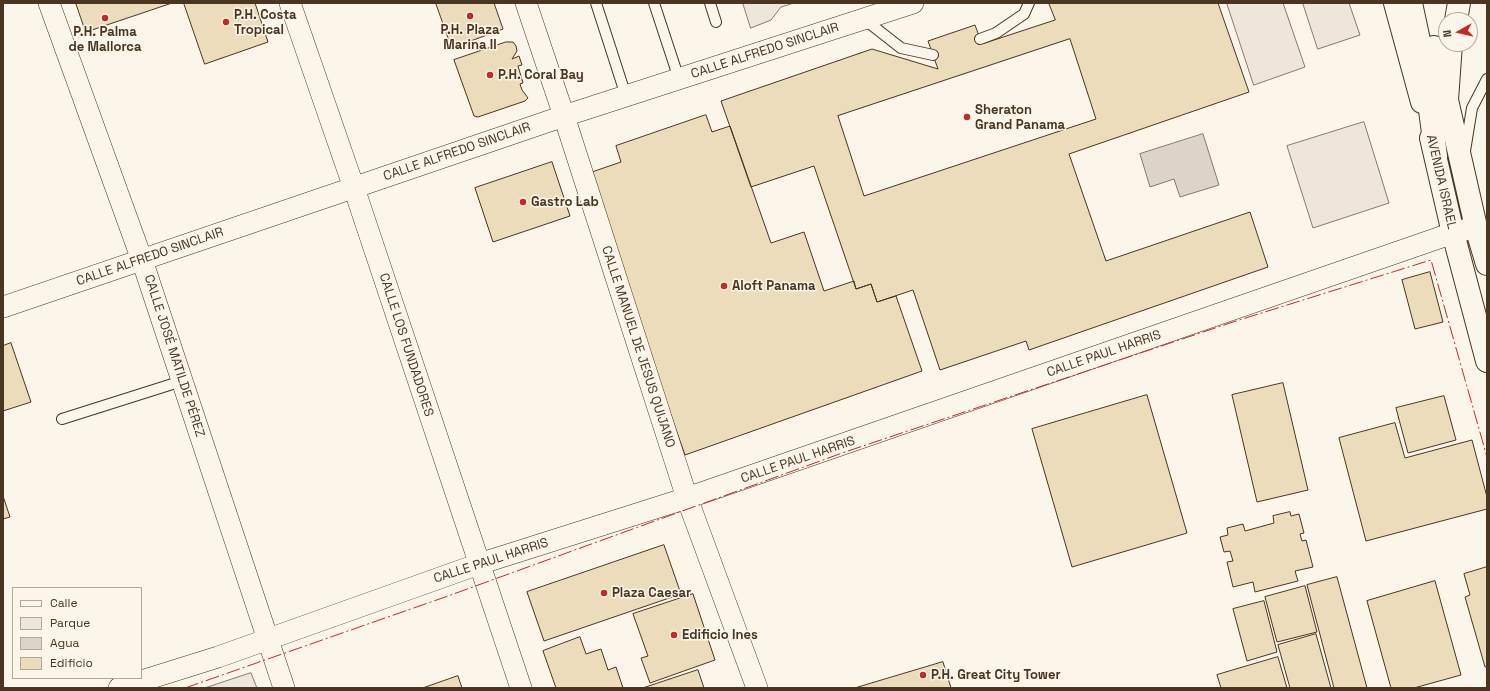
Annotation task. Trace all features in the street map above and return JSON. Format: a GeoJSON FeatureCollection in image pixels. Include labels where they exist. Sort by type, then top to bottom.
{"type":"FeatureCollection","features":[{"type":"Feature","properties":{"kind":"main road","name":"AVENIDA ISRAEL"},"geometry":{"type":"LineString","coordinates":[[1395,3],[1436,156],[1453,233],[1487,361]]}},
{"type":"Feature","properties":{"kind":"main road"},"geometry":{"type":"LineString","coordinates":[[1411,3],[1424,64],[1436,156]]}},
{"type":"Feature","properties":{"kind":"main road","name":"AVENIDA ISRAEL"},"geometry":{"type":"LineString","coordinates":[[1423,3],[1462,169],[1482,229],[1487,264]]}},
{"type":"Feature","properties":{"kind":"main road"},"geometry":{"type":"LineString","coordinates":[[1446,100],[1450,52]]}},
{"type":"Feature","properties":{"kind":"street","name":"CALLE JOSÉ MATILDE PÉREZ"},"geometry":{"type":"LineString","coordinates":[[49,3],[142,260],[284,688]]}},
{"type":"Feature","properties":{"kind":"street","name":"CALLE LOS FUNDADORES"},"geometry":{"type":"LineString","coordinates":[[290,3],[354,188],[521,688]]}},
{"type":"Feature","properties":{"kind":"street","name":"CALLE MANUEL DE JESUS QUIJANO"},"geometry":{"type":"LineString","coordinates":[[526,3],[687,498],[757,688]]}},
{"type":"Feature","properties":{"kind":"street","name":"CALLE ALFREDO SINCLAIR"},"geometry":{"type":"LineString","coordinates":[[3,307],[564,116],[913,3]]}},
{"type":"Feature","properties":{"kind":"street","name":"CALLE PAUL HARRIS"},"geometry":{"type":"LineString","coordinates":[[119,688],[268,640],[479,564],[687,498],[1453,233],[1482,229]]}},
{"type":"Feature","properties":{"kind":"lane"},"geometry":{"type":"LineString","coordinates":[[596,3],[626,96]]}},
{"type":"Feature","properties":{"kind":"lane"},"geometry":{"type":"LineString","coordinates":[[654,3],[679,79]]}},
{"type":"Feature","properties":{"kind":"lane"},"geometry":{"type":"LineString","coordinates":[[710,3],[716,22]]}},
{"type":"Feature","properties":{"kind":"lane"},"geometry":{"type":"LineString","coordinates":[[980,39],[996,33],[1024,14],[1029,3]]}},
{"type":"Feature","properties":{"kind":"lane"},"geometry":{"type":"LineString","coordinates":[[864,19],[901,48],[932,55]]}},
{"type":"Feature","properties":{"kind":"lane"},"geometry":{"type":"LineString","coordinates":[[1462,169],[1472,108],[1487,79]]}},
{"type":"Feature","properties":{"kind":"lane"},"geometry":{"type":"LineString","coordinates":[[62,419],[182,381]]}},
{"type":"Feature","properties":{"kind":"green space"},"geometry":{"type":"Polygon","coordinates":[[[1227,3],[1283,3],[1305,67],[1254,85],[1227,3]]]}},
{"type":"Feature","properties":{"kind":"green space"},"geometry":{"type":"Polygon","coordinates":[[[1303,3],[1349,3],[1360,35],[1318,49],[1303,3]]]}},
{"type":"Feature","properties":{"kind":"green space"},"geometry":{"type":"Polygon","coordinates":[[[1364,122],[1389,203],[1313,228],[1287,146],[1364,122]]]}},
{"type":"Feature","properties":{"kind":"shaded area"},"geometry":{"type":"Polygon","coordinates":[[[743,3],[794,3],[781,7],[771,20],[751,28],[743,3]]]}},
{"type":"Feature","properties":{"kind":"shaded area"},"geometry":{"type":"Polygon","coordinates":[[[251,673],[257,688],[205,688],[251,673]]]}},
{"type":"Feature","properties":{"kind":"water"},"geometry":{"type":"Polygon","coordinates":[[[1203,134],[1219,185],[1180,197],[1174,179],[1150,187],[1140,154],[1203,134]]]}},
{"type":"Feature","properties":{"kind":"building","name":"P.H. Palma de Mallorca"},"geometry":{"type":"Polygon","coordinates":[[[76,3],[172,3],[86,32],[76,3]]]}},
{"type":"Feature","properties":{"kind":"building","name":"P.H. Costa Tropical"},"geometry":{"type":"Polygon","coordinates":[[[184,3],[255,3],[268,42],[205,64],[184,3]]]}},
{"type":"Feature","properties":{"kind":"building","name":"P.H. Plaza Marina II"},"geometry":{"type":"Polygon","coordinates":[[[436,3],[494,3],[503,29],[452,48],[436,3]]]}},
{"type":"Feature","properties":{"kind":"building"},"geometry":{"type":"Polygon","coordinates":[[[1049,3],[1218,3],[1249,92],[1069,154],[1106,261],[1250,212],[1268,267],[1029,350],[1026,341],[940,370],[913,290],[877,302],[871,284],[856,289],[814,166],[751,187],[721,101],[872,49],[938,69],[928,41],[975,25],[982,44],[1055,20],[1049,3]]]}},
{"type":"Feature","properties":{"kind":"building","name":"Sheraton Grand Panama"},"geometry":{"type":"Polygon","coordinates":[[[1070,39],[1096,119],[864,196],[838,116],[1070,39]]]}},
{"type":"Feature","properties":{"kind":"building","name":"P.H. Coral Bay"},"geometry":{"type":"Polygon","coordinates":[[[506,42],[513,42],[516,46],[517,51],[512,59],[519,56],[522,65],[518,66],[523,83],[520,84],[522,90],[528,98],[525,101],[478,117],[474,116],[454,60],[506,42]]]}},
{"type":"Feature","properties":{"kind":"building","name":"Aloft Panama"},"geometry":{"type":"Polygon","coordinates":[[[706,115],[712,132],[730,126],[771,243],[804,232],[824,291],[854,281],[856,289],[871,284],[877,302],[896,296],[922,371],[685,455],[586,174],[621,162],[616,146],[706,115]]]}},
{"type":"Feature","properties":{"kind":"building","name":"Gastro Lab"},"geometry":{"type":"Polygon","coordinates":[[[552,162],[570,216],[493,242],[475,188],[552,162]]]}},
{"type":"Feature","properties":{"kind":"building"},"geometry":{"type":"Polygon","coordinates":[[[1430,272],[1443,322],[1415,329],[1402,280],[1430,272]]]}},
{"type":"Feature","properties":{"kind":"building"},"geometry":{"type":"Polygon","coordinates":[[[11,343],[31,402],[3,411],[3,346],[11,343]]]}},
{"type":"Feature","properties":{"kind":"building"},"geometry":{"type":"Polygon","coordinates":[[[1283,383],[1308,490],[1257,502],[1232,395],[1283,383]]]}},
{"type":"Feature","properties":{"kind":"building"},"geometry":{"type":"Polygon","coordinates":[[[1147,395],[1187,533],[1072,567],[1032,429],[1147,395]]]}},
{"type":"Feature","properties":{"kind":"building"},"geometry":{"type":"Polygon","coordinates":[[[1444,396],[1456,440],[1408,453],[1396,408],[1444,396]]]}},
{"type":"Feature","properties":{"kind":"building"},"geometry":{"type":"Polygon","coordinates":[[[1395,423],[1405,458],[1472,440],[1487,497],[1487,509],[1366,541],[1339,438],[1395,423]]]}},
{"type":"Feature","properties":{"kind":"building"},"geometry":{"type":"Polygon","coordinates":[[[3,496],[10,517],[3,519],[3,496]]]}},
{"type":"Feature","properties":{"kind":"building"},"geometry":{"type":"Polygon","coordinates":[[[1290,512],[1291,516],[1299,514],[1304,533],[1300,534],[1302,541],[1306,540],[1313,567],[1295,571],[1298,581],[1255,592],[1253,582],[1233,587],[1227,562],[1233,561],[1230,551],[1224,552],[1220,537],[1228,535],[1227,528],[1243,524],[1245,531],[1274,523],[1273,516],[1290,512]]]}},
{"type":"Feature","properties":{"kind":"building","name":"Plaza Caesar"},"geometry":{"type":"Polygon","coordinates":[[[664,545],[681,594],[544,641],[527,592],[664,545]]]}},
{"type":"Feature","properties":{"kind":"building"},"geometry":{"type":"Polygon","coordinates":[[[1487,567],[1487,667],[1485,667],[1465,597],[1470,595],[1464,574],[1487,567]]]}},
{"type":"Feature","properties":{"kind":"building"},"geometry":{"type":"Polygon","coordinates":[[[1337,577],[1367,688],[1334,688],[1307,585],[1337,577]]]}},
{"type":"Feature","properties":{"kind":"building"},"geometry":{"type":"Polygon","coordinates":[[[1435,581],[1461,675],[1414,688],[1391,688],[1367,601],[1435,581]]]}},
{"type":"Feature","properties":{"kind":"building"},"geometry":{"type":"Polygon","coordinates":[[[1305,586],[1317,632],[1277,642],[1265,597],[1305,586]]]}},
{"type":"Feature","properties":{"kind":"building","name":"Edificio Ines"},"geometry":{"type":"Polygon","coordinates":[[[693,594],[715,660],[650,683],[641,658],[648,656],[633,614],[693,594]]]}},
{"type":"Feature","properties":{"kind":"building"},"geometry":{"type":"Polygon","coordinates":[[[1264,601],[1277,652],[1247,661],[1233,609],[1264,601]]]}},
{"type":"Feature","properties":{"kind":"building"},"geometry":{"type":"Polygon","coordinates":[[[1316,634],[1331,688],[1290,688],[1278,645],[1316,634]]]}},
{"type":"Feature","properties":{"kind":"building"},"geometry":{"type":"Polygon","coordinates":[[[580,637],[586,654],[601,649],[608,670],[616,667],[623,688],[556,688],[543,651],[580,637]]]}},
{"type":"Feature","properties":{"kind":"building"},"geometry":{"type":"Polygon","coordinates":[[[1278,657],[1287,688],[1221,688],[1217,675],[1278,657]]]}},
{"type":"Feature","properties":{"kind":"building","name":"P.H. Great City Tower"},"geometry":{"type":"Polygon","coordinates":[[[943,662],[951,688],[855,688],[943,662]]]}},
{"type":"Feature","properties":{"kind":"building"},"geometry":{"type":"Polygon","coordinates":[[[698,670],[704,688],[643,688],[698,670]]]}},
{"type":"Feature","properties":{"kind":"building"},"geometry":{"type":"Polygon","coordinates":[[[458,676],[462,688],[423,688],[458,676]]]}},
{"type":"Feature","properties":{"kind":"power"},"geometry":{"type":"LineString","coordinates":[[185,688],[448,596],[845,452],[1236,321],[1431,260],[1487,457]]}},
{"type":"Feature","properties":{"kind":"place","name":"P.H. Plaza Marina II"},"geometry":{"type":"Point","coordinates":[470,16]}},
{"type":"Feature","properties":{"kind":"place","name":"P.H. Palma de Mallorca"},"geometry":{"type":"Point","coordinates":[105,18]}},
{"type":"Feature","properties":{"kind":"place","name":"P.H. Costa Tropical"},"geometry":{"type":"Point","coordinates":[226,22]}},
{"type":"Feature","properties":{"kind":"place","name":"P.H. Coral Bay"},"geometry":{"type":"Point","coordinates":[490,75]}},
{"type":"Feature","properties":{"kind":"place","name":"Sheraton Grand Panama"},"geometry":{"type":"Point","coordinates":[967,117]}},
{"type":"Feature","properties":{"kind":"place","name":"Gastro Lab"},"geometry":{"type":"Point","coordinates":[523,202]}},
{"type":"Feature","properties":{"kind":"place","name":"Aloft Panama"},"geometry":{"type":"Point","coordinates":[724,286]}},
{"type":"Feature","properties":{"kind":"place","name":"Plaza Caesar"},"geometry":{"type":"Point","coordinates":[604,593]}},
{"type":"Feature","properties":{"kind":"place","name":"Edificio Ines"},"geometry":{"type":"Point","coordinates":[674,635]}},
{"type":"Feature","properties":{"kind":"place","name":"P.H. Great City Tower"},"geometry":{"type":"Point","coordinates":[923,675]}}]}
